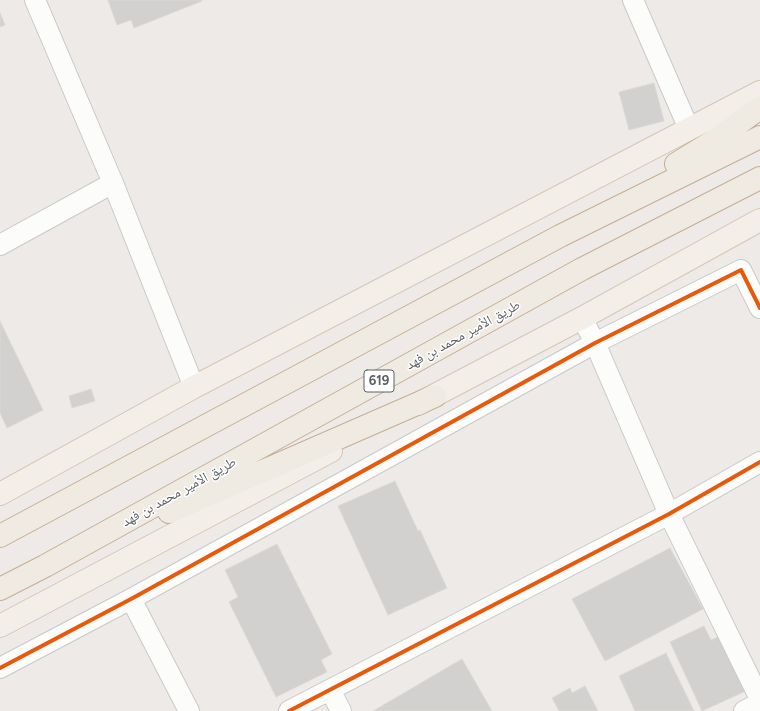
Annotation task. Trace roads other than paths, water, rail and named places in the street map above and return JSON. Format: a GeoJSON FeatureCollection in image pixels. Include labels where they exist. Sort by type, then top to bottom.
{"type":"FeatureCollection","features":[{"type":"Feature","properties":{"kind":"highway"},"geometry":{"type":"LineString","coordinates":[[560,236],[720,137],[760,108]]}},
{"type":"Feature","properties":{"kind":"highway"},"geometry":{"type":"LineString","coordinates":[[0,536],[560,236],[760,137]]}},
{"type":"Feature","properties":{"kind":"highway","name":"طريق الأمير محمد بن فهد"},"geometry":{"type":"LineString","coordinates":[[0,589],[45,566],[582,269],[760,178]]}},
{"type":"Feature","properties":{"kind":"highway"},"geometry":{"type":"LineString","coordinates":[[45,566],[435,396]]}},
{"type":"Feature","properties":{"kind":"highway"},"geometry":{"type":"LineString","coordinates":[[0,521],[190,434]]}},
{"type":"Feature","properties":{"kind":"main road"},"geometry":{"type":"LineString","coordinates":[[0,494],[194,387],[760,92]]}},
{"type":"Feature","properties":{"kind":"main road"},"geometry":{"type":"LineString","coordinates":[[0,626],[582,318],[760,220]]}},
{"type":"Feature","properties":{"kind":"street"},"geometry":{"type":"LineString","coordinates":[[34,0],[113,183],[194,387]]}},
{"type":"Feature","properties":{"kind":"street"},"geometry":{"type":"LineString","coordinates":[[633,0],[689,129]]}},
{"type":"Feature","properties":{"kind":"street"},"geometry":{"type":"LineString","coordinates":[[0,245],[113,183]]}},
{"type":"Feature","properties":{"kind":"street"},"geometry":{"type":"LineString","coordinates":[[0,668],[595,344],[741,270],[760,308]]}},
{"type":"Feature","properties":{"kind":"street"},"geometry":{"type":"LineString","coordinates":[[582,318],[595,344],[669,514],[760,699]]}},
{"type":"Feature","properties":{"kind":"street"},"geometry":{"type":"LineString","coordinates":[[289,711],[669,514],[760,462]]}},
{"type":"Feature","properties":{"kind":"street"},"geometry":{"type":"LineString","coordinates":[[131,598],[189,711]]}},
{"type":"Feature","properties":{"kind":"street"},"geometry":{"type":"LineString","coordinates":[[330,690],[341,711]]}},
{"type":"Feature","properties":{"kind":"street"},"geometry":{"type":"LineString","coordinates":[[744,711],[760,703]]}}]}
